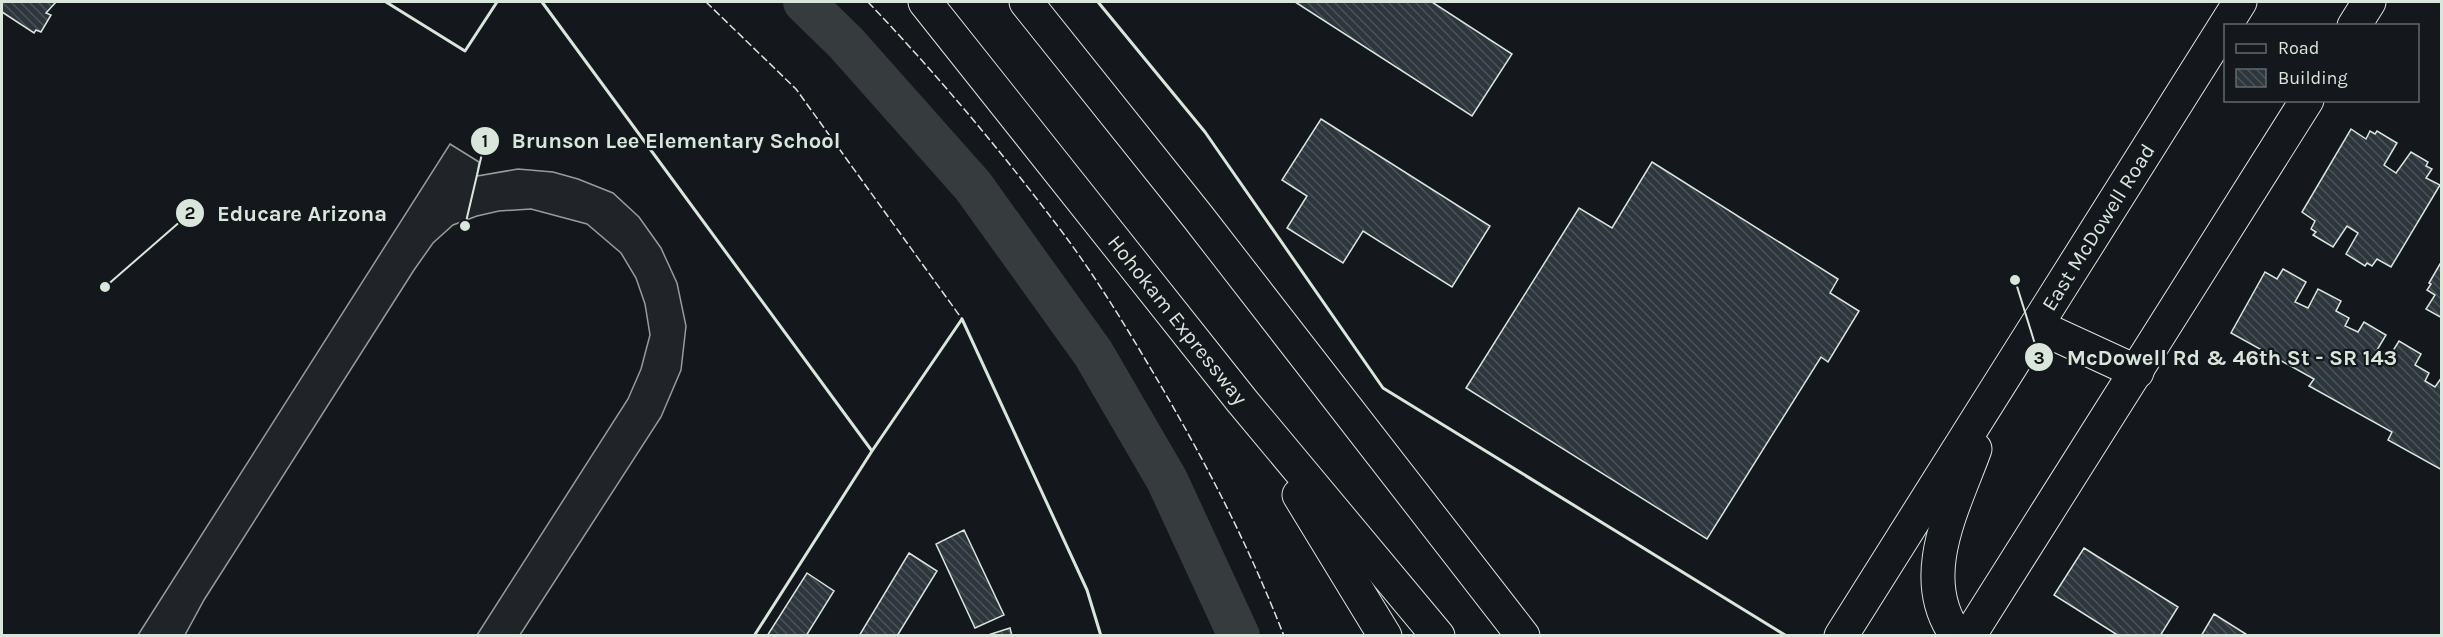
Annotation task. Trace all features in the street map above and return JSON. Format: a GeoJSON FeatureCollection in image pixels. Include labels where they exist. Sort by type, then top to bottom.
{"type":"FeatureCollection","features":[{"type":"Feature","properties":{"kind":"main road","name":"Hohokam Expressway"},"geometry":{"type":"LineString","coordinates":[[925,2],[1242,401],[1438,636]]}},
{"type":"Feature","properties":{"kind":"main road"},"geometry":{"type":"LineString","coordinates":[[1026,2],[1521,629]]}},
{"type":"Feature","properties":{"kind":"main road","name":"East McDowell Road"},"geometry":{"type":"LineString","coordinates":[[2226,24],[2240,2]]}},
{"type":"Feature","properties":{"kind":"main road"},"geometry":{"type":"LineString","coordinates":[[2355,24],[2369,2]]}},
{"type":"Feature","properties":{"kind":"main road","name":"East McDowell Road"},"geometry":{"type":"LineString","coordinates":[[1841,636],[2224,28]]}},
{"type":"Feature","properties":{"kind":"main road"},"geometry":{"type":"LineString","coordinates":[[1969,636],[2306,102]]}},
{"type":"Feature","properties":{"kind":"main road"},"geometry":{"type":"LineString","coordinates":[[2037,326],[2137,372]]}},
{"type":"Feature","properties":{"kind":"main road"},"geometry":{"type":"LineString","coordinates":[[1957,636],[1942,606],[1938,586],[1940,548],[1994,394]]}},
{"type":"Feature","properties":{"kind":"main road"},"geometry":{"type":"LineString","coordinates":[[1242,401],[1385,636]]}},
{"type":"Feature","properties":{"kind":"shaded area"},"geometry":{"type":"Polygon","coordinates":[[[450,144],[479,162],[477,176],[518,169],[553,172],[613,193],[639,217],[661,248],[677,283],[686,326],[681,370],[661,417],[520,635],[477,635],[628,399],[641,369],[650,335],[645,304],[636,278],[621,253],[587,224],[531,209],[499,211],[453,225],[433,243],[414,270],[204,600],[185,635],[138,635],[450,144]]]}},
{"type":"Feature","properties":{"kind":"building"},"geometry":{"type":"Polygon","coordinates":[[[2,2],[56,2],[46,13],[51,15],[41,32],[36,30],[34,33],[2,12],[2,2]]]}},
{"type":"Feature","properties":{"kind":"building"},"geometry":{"type":"Polygon","coordinates":[[[1295,2],[1432,2],[1512,54],[1472,116],[1295,2]]]}},
{"type":"Feature","properties":{"kind":"building"},"geometry":{"type":"Polygon","coordinates":[[[1321,119],[1490,226],[1452,287],[1363,231],[1343,263],[1287,228],[1307,196],[1282,180],[1321,119]]]}},
{"type":"Feature","properties":{"kind":"building"},"geometry":{"type":"Polygon","coordinates":[[[2351,129],[2366,139],[2370,131],[2375,134],[2377,131],[2397,143],[2384,165],[2396,173],[2411,152],[2428,162],[2426,166],[2432,169],[2426,178],[2440,185],[2391,267],[2377,259],[2372,266],[2367,263],[2365,266],[2346,254],[2358,233],[2347,226],[2333,247],[2313,235],[2316,232],[2311,229],[2315,221],[2302,212],[2351,129]]]}},
{"type":"Feature","properties":{"kind":"building"},"geometry":{"type":"Polygon","coordinates":[[[1652,162],[1838,279],[1830,293],[1859,311],[1828,362],[1821,357],[1707,539],[1466,388],[1579,208],[1612,228],[1652,162]]]}},
{"type":"Feature","properties":{"kind":"building"},"geometry":{"type":"Polygon","coordinates":[[[2440,264],[2442,265],[2442,318],[2426,309],[2435,295],[2427,290],[2431,284],[2429,283],[2440,264]]]}},
{"type":"Feature","properties":{"kind":"building"},"geometry":{"type":"Polygon","coordinates":[[[2283,269],[2306,282],[2295,302],[2308,308],[2318,289],[2341,301],[2336,311],[2349,318],[2345,326],[2358,332],[2364,322],[2386,335],[2374,355],[2386,362],[2399,341],[2421,354],[2415,365],[2429,373],[2425,381],[2435,387],[2442,377],[2442,470],[2388,440],[2392,432],[2309,386],[2314,379],[2231,333],[2265,272],[2277,279],[2283,269]]]}},
{"type":"Feature","properties":{"kind":"building"},"geometry":{"type":"Polygon","coordinates":[[[964,530],[1004,615],[975,628],[936,544],[964,530]]]}},
{"type":"Feature","properties":{"kind":"building"},"geometry":{"type":"Polygon","coordinates":[[[2084,548],[2178,607],[2160,636],[2119,636],[2054,595],[2084,548]]]}},
{"type":"Feature","properties":{"kind":"building"},"geometry":{"type":"Polygon","coordinates":[[[909,553],[937,571],[897,636],[859,636],[909,553]]]}},
{"type":"Feature","properties":{"kind":"building"},"geometry":{"type":"Polygon","coordinates":[[[807,573],[834,591],[806,636],[767,636],[807,573]]]}},
{"type":"Feature","properties":{"kind":"building"},"geometry":{"type":"Polygon","coordinates":[[[2214,614],[2249,636],[2201,636],[2214,614]]]}},
{"type":"Feature","properties":{"kind":"building"},"geometry":{"type":"Polygon","coordinates":[[[1010,628],[1012,636],[985,636],[1010,628]]]}},
{"type":"Feature","properties":{"kind":"waterway"},"geometry":{"type":"LineString","coordinates":[[804,2],[846,43],[973,186],[1093,353],[1167,480],[1239,636]]}},
{"type":"Feature","properties":{"kind":"fence"},"geometry":{"type":"LineString","coordinates":[[706,2],[796,89],[962,319]]}},
{"type":"Feature","properties":{"kind":"fence"},"geometry":{"type":"LineString","coordinates":[[868,2],[987,136],[1066,237],[1103,290],[1204,463],[1238,531],[1284,636]]}},
{"type":"Feature","properties":{"kind":"wall"},"geometry":{"type":"LineString","coordinates":[[386,2],[465,51],[497,2]]}},
{"type":"Feature","properties":{"kind":"wall"},"geometry":{"type":"LineString","coordinates":[[542,2],[872,451]]}},
{"type":"Feature","properties":{"kind":"wall"},"geometry":{"type":"LineString","coordinates":[[1098,2],[1205,132],[1383,388],[1785,635]]}},
{"type":"Feature","properties":{"kind":"wall"},"geometry":{"type":"LineString","coordinates":[[962,319],[1087,590],[1101,636]]}},
{"type":"Feature","properties":{"kind":"wall"},"geometry":{"type":"LineString","coordinates":[[754,636],[872,451],[962,319]]}},
{"type":"Feature","properties":{"kind":"place","name":"Brunson Lee Elementary School"},"geometry":{"type":"Point","coordinates":[465,226]}},
{"type":"Feature","properties":{"kind":"place","name":"McDowell Rd & 46th St - SR 143"},"geometry":{"type":"Point","coordinates":[2015,280]}},
{"type":"Feature","properties":{"kind":"place","name":"Educare Arizona"},"geometry":{"type":"Point","coordinates":[105,287]}}]}
